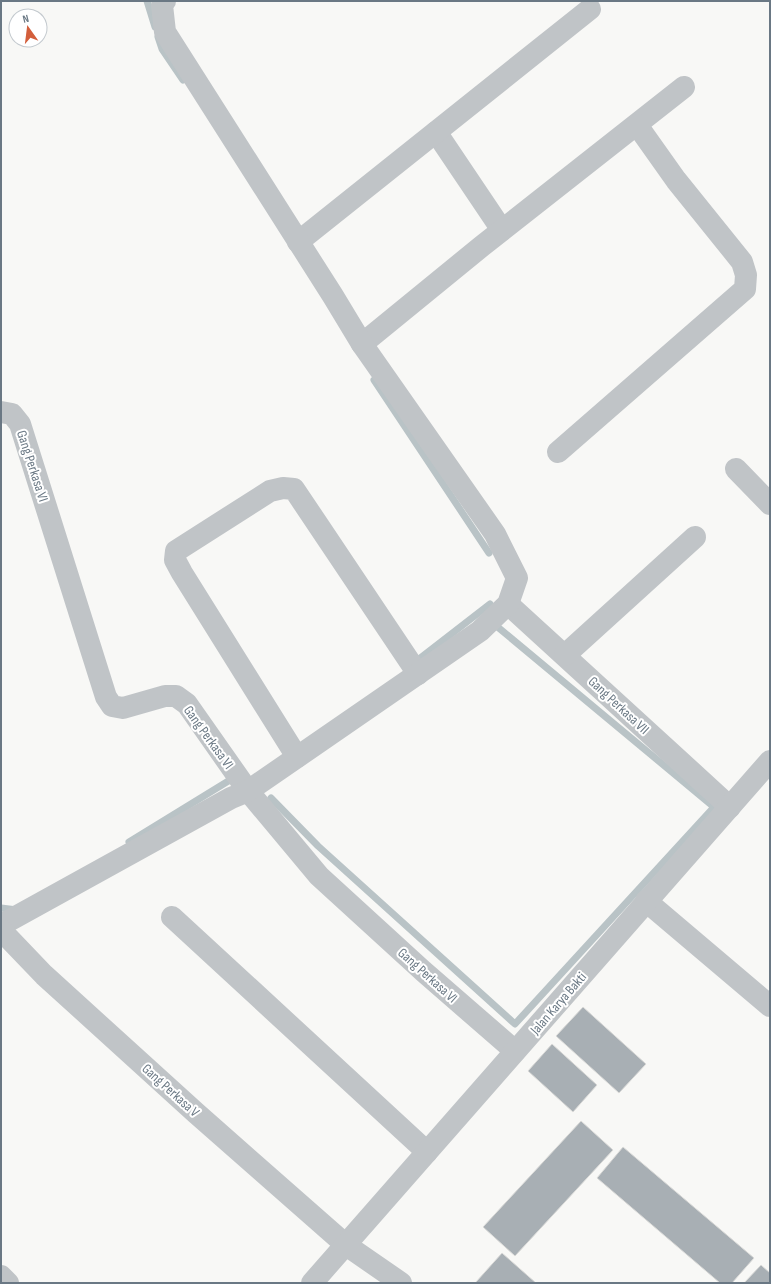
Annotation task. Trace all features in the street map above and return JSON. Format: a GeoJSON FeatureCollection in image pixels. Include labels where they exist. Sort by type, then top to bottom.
{"type":"FeatureCollection","features":[{"type":"Feature","properties":{"kind":"street"},"geometry":{"type":"LineString","coordinates":[[1,925],[231,798],[248,791],[480,631],[508,604],[516,578],[494,534],[362,344],[165,32],[162,5],[165,1]]}},
{"type":"Feature","properties":{"kind":"street"},"geometry":{"type":"LineString","coordinates":[[298,242],[590,10]]}},
{"type":"Feature","properties":{"kind":"street"},"geometry":{"type":"LineString","coordinates":[[362,344],[502,230],[684,87]]}},
{"type":"Feature","properties":{"kind":"street"},"geometry":{"type":"LineString","coordinates":[[558,452],[745,289],[746,275],[742,262],[676,180],[637,125]]}},
{"type":"Feature","properties":{"kind":"street"},"geometry":{"type":"LineString","coordinates":[[436,132],[502,230]]}},
{"type":"Feature","properties":{"kind":"street","name":"Gang Perkasa VI"},"geometry":{"type":"LineString","coordinates":[[1,412],[12,414],[20,424],[106,698],[112,706],[123,708],[165,696],[176,696],[187,704],[248,791],[319,876],[423,971],[515,1051]]}},
{"type":"Feature","properties":{"kind":"street"},"geometry":{"type":"LineString","coordinates":[[736,469],[770,504]]}},
{"type":"Feature","properties":{"kind":"street"},"geometry":{"type":"LineString","coordinates":[[297,757],[182,573],[175,560],[176,551],[270,491],[283,488],[294,489],[418,674]]}},
{"type":"Feature","properties":{"kind":"street"},"geometry":{"type":"LineString","coordinates":[[565,655],[695,537]]}},
{"type":"Feature","properties":{"kind":"street","name":"Gang Perkasa VII"},"geometry":{"type":"LineString","coordinates":[[508,604],[730,807]]}},
{"type":"Feature","properties":{"kind":"street","name":"Jalan Karya Bakti"},"geometry":{"type":"LineString","coordinates":[[312,1283],[770,761]]}},
{"type":"Feature","properties":{"kind":"street"},"geometry":{"type":"LineString","coordinates":[[646,902],[770,1006]]}},
{"type":"Feature","properties":{"kind":"street"},"geometry":{"type":"LineString","coordinates":[[172,917],[427,1152]]}},
{"type":"Feature","properties":{"kind":"street","name":"Gang Perkasa V"},"geometry":{"type":"LineString","coordinates":[[1,930],[44,975],[196,1113],[346,1245],[401,1283]]}},
{"type":"Feature","properties":{"kind":"street"},"geometry":{"type":"LineString","coordinates":[[1,1276],[8,1283]]}},
{"type":"Feature","properties":{"kind":"building"},"geometry":{"type":"Polygon","coordinates":[[[583,1007],[646,1064],[619,1093],[556,1036],[583,1007]]]}},
{"type":"Feature","properties":{"kind":"building"},"geometry":{"type":"Polygon","coordinates":[[[552,1044],[597,1085],[573,1112],[528,1071],[552,1044]]]}},
{"type":"Feature","properties":{"kind":"building"},"geometry":{"type":"Polygon","coordinates":[[[581,1121],[613,1150],[515,1256],[483,1227],[581,1121]]]}},
{"type":"Feature","properties":{"kind":"building"},"geometry":{"type":"Polygon","coordinates":[[[623,1147],[754,1258],[732,1283],[720,1283],[597,1178],[623,1147]]]}},
{"type":"Feature","properties":{"kind":"building"},"geometry":{"type":"Polygon","coordinates":[[[502,1253],[536,1283],[476,1282],[502,1253]]]}},
{"type":"Feature","properties":{"kind":"building"},"geometry":{"type":"Polygon","coordinates":[[[761,1265],[770,1273],[770,1283],[744,1283],[761,1265]]]}},
{"type":"Feature","properties":{"kind":"waterway"},"geometry":{"type":"LineString","coordinates":[[147,1],[155,27]]}},
{"type":"Feature","properties":{"kind":"waterway"},"geometry":{"type":"LineString","coordinates":[[158,37],[162,49],[183,80]]}},
{"type":"Feature","properties":{"kind":"waterway"},"geometry":{"type":"LineString","coordinates":[[374,380],[489,553]]}},
{"type":"Feature","properties":{"kind":"waterway"},"geometry":{"type":"LineString","coordinates":[[419,659],[490,604]]}},
{"type":"Feature","properties":{"kind":"waterway"},"geometry":{"type":"LineString","coordinates":[[271,798],[318,846],[515,1024],[714,807],[494,624],[492,626]]}},
{"type":"Feature","properties":{"kind":"waterway"},"geometry":{"type":"LineString","coordinates":[[129,842],[230,780]]}},
{"type":"Feature","properties":{"kind":"waterway"},"geometry":{"type":"LineString","coordinates":[[1,908],[17,910]]}}]}
